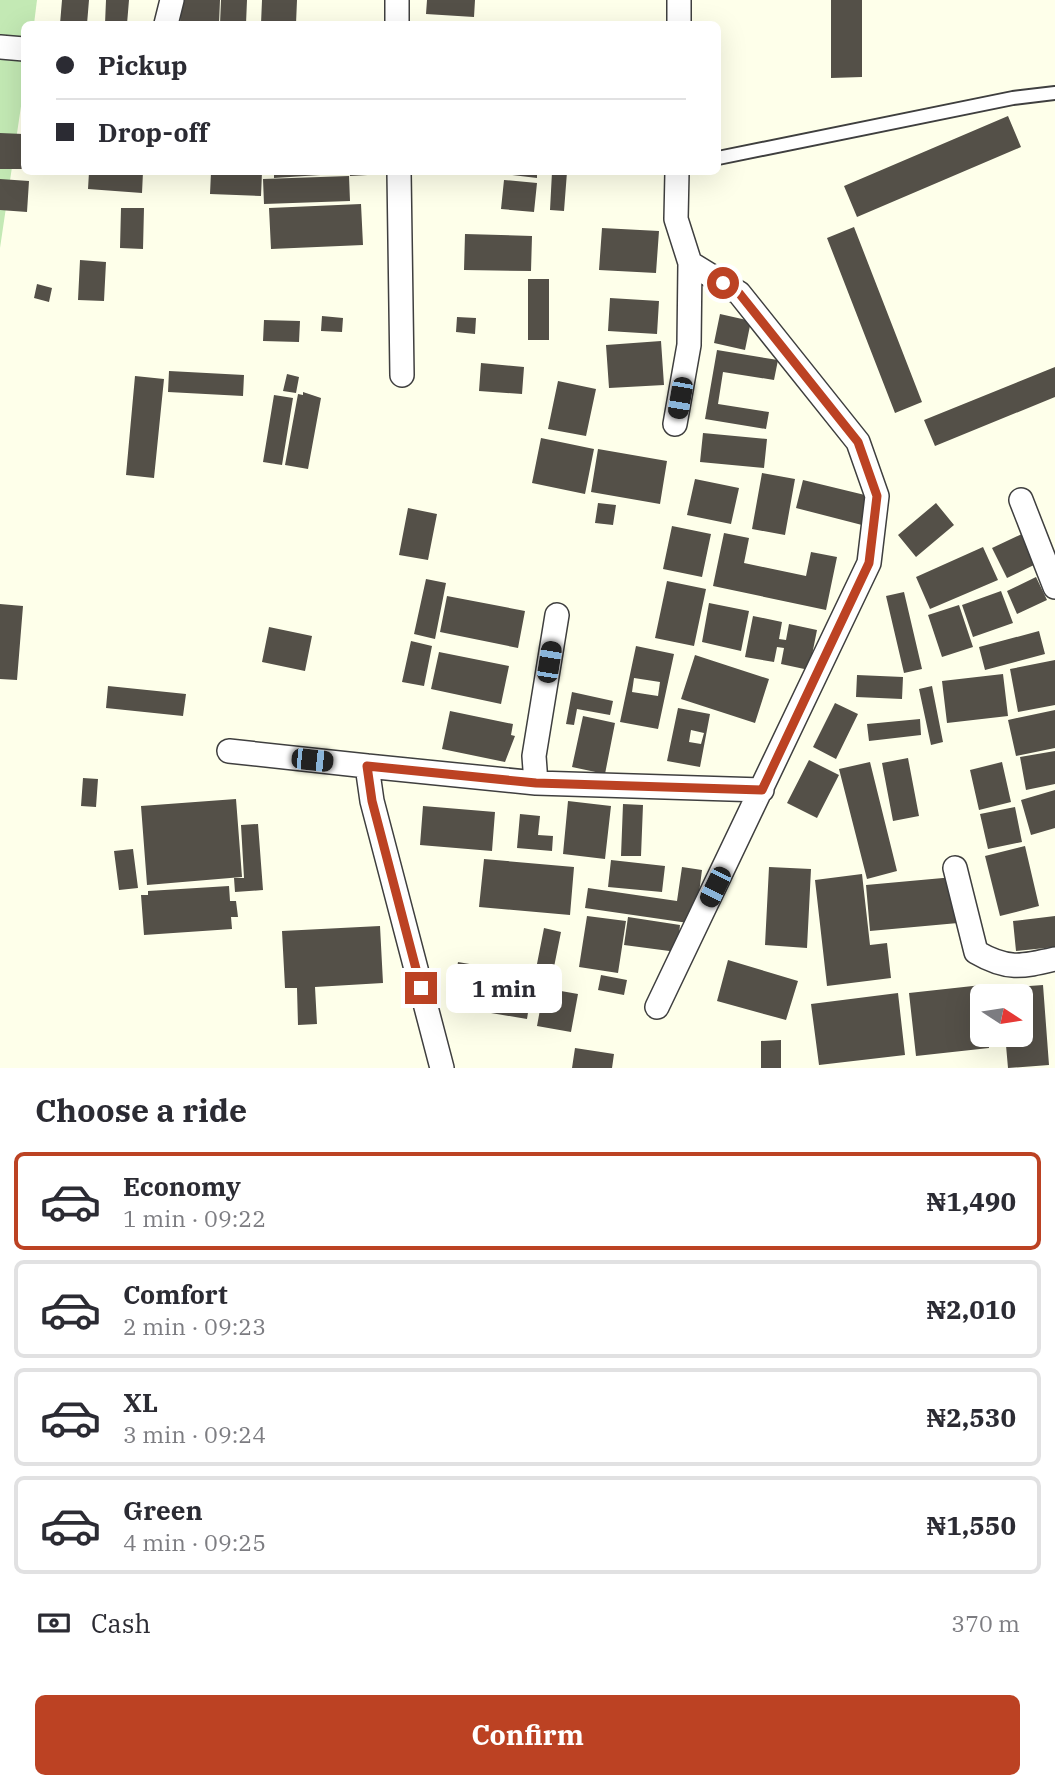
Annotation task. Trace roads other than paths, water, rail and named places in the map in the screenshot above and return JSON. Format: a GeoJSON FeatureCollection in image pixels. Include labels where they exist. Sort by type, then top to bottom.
{"type":"FeatureCollection","features":[{"type":"Feature","properties":{"kind":"street"},"geometry":{"type":"LineString","coordinates":[[167,21],[172,0]]}},
{"type":"Feature","properties":{"kind":"street"},"geometry":{"type":"LineString","coordinates":[[397,0],[397,21]]}},
{"type":"Feature","properties":{"kind":"street"},"geometry":{"type":"LineString","coordinates":[[679,0],[679,21]]}},
{"type":"Feature","properties":{"kind":"street"},"geometry":{"type":"LineString","coordinates":[[0,47],[21,49]]}},
{"type":"Feature","properties":{"kind":"street"},"geometry":{"type":"LineString","coordinates":[[399,175],[402,375]]}},
{"type":"Feature","properties":{"kind":"street"},"geometry":{"type":"LineString","coordinates":[[675,424],[689,345],[690,263],[676,219],[677,175]]}},
{"type":"Feature","properties":{"kind":"street"},"geometry":{"type":"LineString","coordinates":[[657,1007],[869,563],[877,496],[858,442],[739,293],[690,263]]}},
{"type":"Feature","properties":{"kind":"street"},"geometry":{"type":"LineString","coordinates":[[1021,500],[1055,587]]}},
{"type":"Feature","properties":{"kind":"street"},"geometry":{"type":"LineString","coordinates":[[536,783],[534,756],[557,615]]}},
{"type":"Feature","properties":{"kind":"street"},"geometry":{"type":"LineString","coordinates":[[229,751],[536,783],[762,790]]}},
{"type":"Feature","properties":{"kind":"street"},"geometry":{"type":"LineString","coordinates":[[367,766],[372,801],[442,1068]]}},
{"type":"Feature","properties":{"kind":"street"},"geometry":{"type":"LineString","coordinates":[[955,868],[976,952],[999,965],[1023,966],[1055,959]]}},
{"type":"Feature","properties":{"kind":"lane"},"geometry":{"type":"LineString","coordinates":[[721,158],[1013,98],[1055,93]]}}]}
